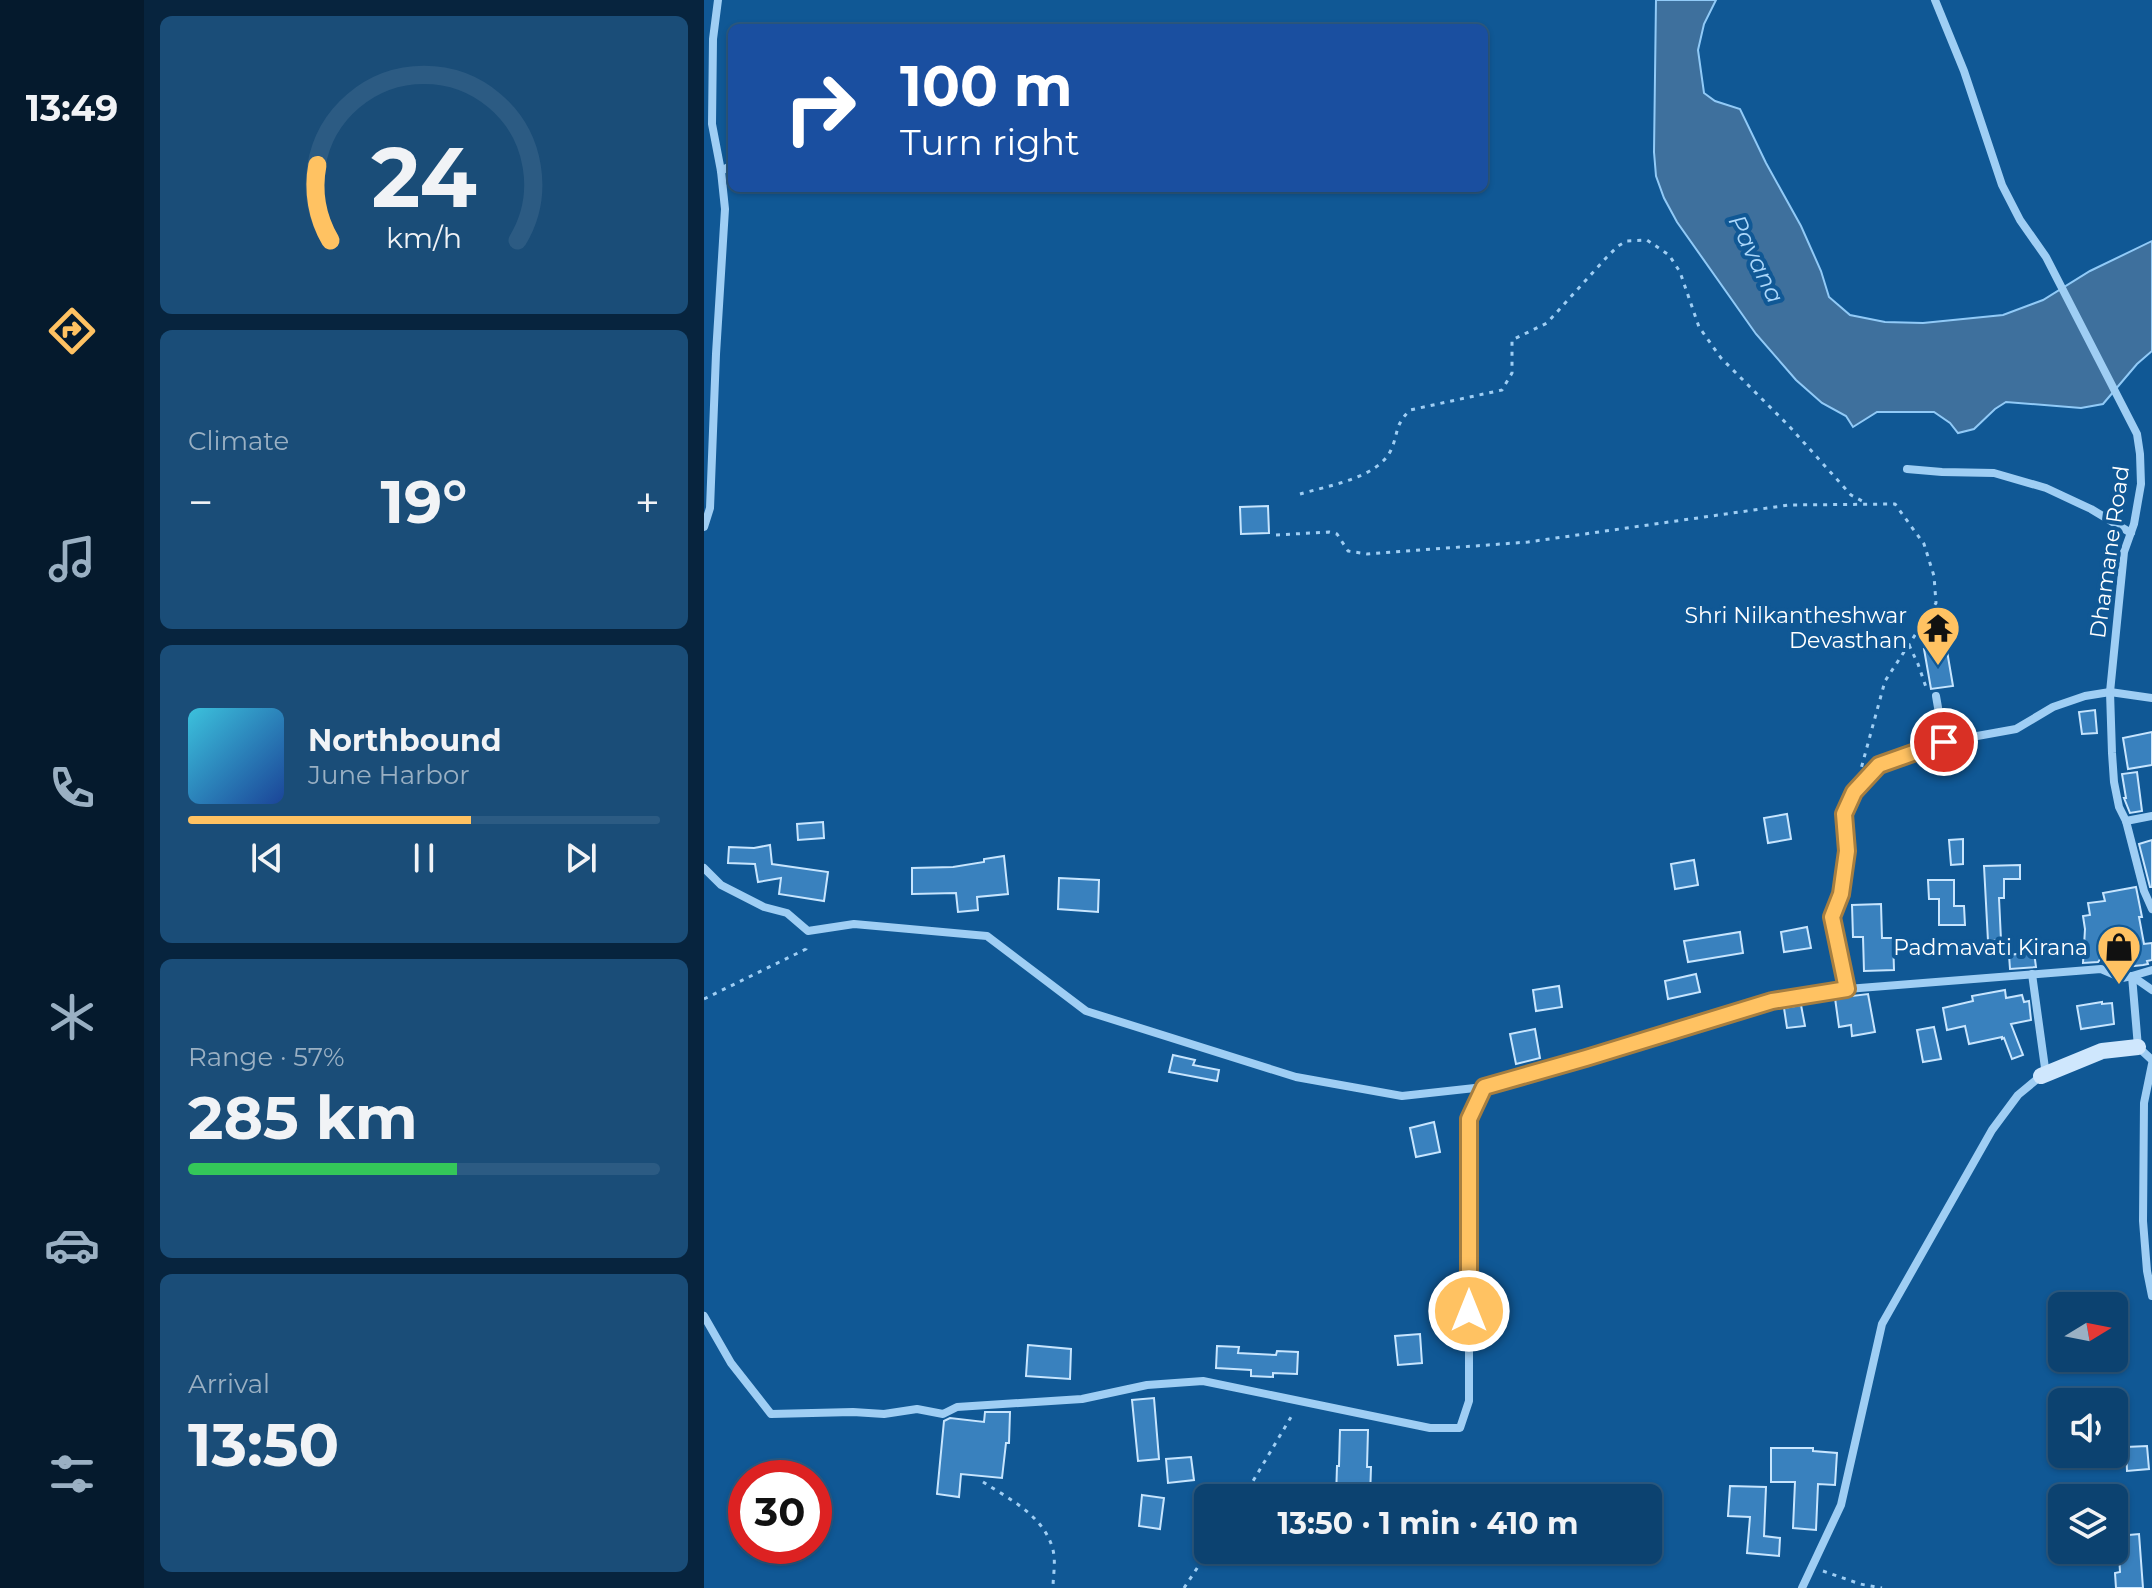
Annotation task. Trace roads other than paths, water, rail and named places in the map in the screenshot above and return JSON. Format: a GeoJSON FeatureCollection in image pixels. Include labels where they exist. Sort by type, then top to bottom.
{"type":"FeatureCollection","features":[{"type":"Feature","properties":{"kind":"street"},"geometry":{"type":"LineString","coordinates":[[704,527],[710,508],[725,209],[712,124],[713,39],[718,0]]}},
{"type":"Feature","properties":{"kind":"street","name":"Dhamane Road"},"geometry":{"type":"LineString","coordinates":[[1935,0],[1964,71],[2002,185],[2020,220],[2046,257],[2137,434],[2141,484],[2124,552],[2110,692],[2114,782],[2152,909]]}},
{"type":"Feature","properties":{"kind":"street"},"geometry":{"type":"LineString","coordinates":[[721,171],[728,167]]}},
{"type":"Feature","properties":{"kind":"street"},"geometry":{"type":"LineString","coordinates":[[1907,469],[1994,473],[2046,488],[2091,509],[2131,533]]}},
{"type":"Feature","properties":{"kind":"street"},"geometry":{"type":"LineString","coordinates":[[1847,989],[1832,917],[1841,894],[1847,851],[1844,814],[1854,792],[1879,765],[1944,742],[2016,729],[2053,707],[2085,696],[2110,692],[2152,698]]}},
{"type":"Feature","properties":{"kind":"street"},"geometry":{"type":"LineString","coordinates":[[1936,696],[1944,742]]}},
{"type":"Feature","properties":{"kind":"street"},"geometry":{"type":"LineString","coordinates":[[2126,821],[2152,816]]}},
{"type":"Feature","properties":{"kind":"street"},"geometry":{"type":"LineString","coordinates":[[704,868],[721,885],[764,907],[787,913],[808,931],[854,924],[987,936],[1086,1011],[1296,1077],[1402,1096],[1484,1087],[1772,1001],[1847,989],[2101,969],[2122,978],[2152,970]]}},
{"type":"Feature","properties":{"kind":"street"},"geometry":{"type":"LineString","coordinates":[[2032,974],[2045,1057],[2041,1076]]}},
{"type":"Feature","properties":{"kind":"street"},"geometry":{"type":"LineString","coordinates":[[2132,976],[2152,990]]}},
{"type":"Feature","properties":{"kind":"street"},"geometry":{"type":"LineString","coordinates":[[2132,976],[2138,1047],[2152,1062],[2144,1103],[2143,1221],[2152,1296]]}},
{"type":"Feature","properties":{"kind":"street"},"geometry":{"type":"LineString","coordinates":[[1802,1588],[1841,1505],[1882,1324],[1992,1130],[2018,1095],[2041,1076],[2102,1051],[2138,1047]]}},
{"type":"Feature","properties":{"kind":"street"},"geometry":{"type":"LineString","coordinates":[[704,1316],[731,1363],[771,1414],[884,1414],[917,1409],[943,1414],[957,1407],[1082,1399],[1147,1385],[1203,1381],[1430,1428],[1460,1428],[1469,1401],[1469,1119],[1484,1087]]}},
{"type":"Feature","properties":{"kind":"water","name":"Pavana"},"geometry":{"type":"Polygon","coordinates":[[[1656,0],[1716,0],[1704,24],[1698,50],[1704,93],[1715,101],[1740,109],[1801,226],[1829,297],[1850,315],[1885,322],[1923,323],[2003,315],[2043,300],[2090,271],[2152,241],[2152,351],[2103,404],[2081,408],[2006,402],[1974,429],[1958,433],[1934,412],[1877,412],[1853,427],[1846,416],[1822,403],[1796,380],[1756,334],[1677,222],[1664,198],[1656,176],[1654,152],[1656,0]]]}},
{"type":"Feature","properties":{"kind":"place","name":"Shri Nilkantheshwar Devasthan"},"geometry":{"type":"Point","coordinates":[1938,667]}},
{"type":"Feature","properties":{"kind":"place","name":"Padmavati Kirana"},"geometry":{"type":"Point","coordinates":[2119,986]}}]}
